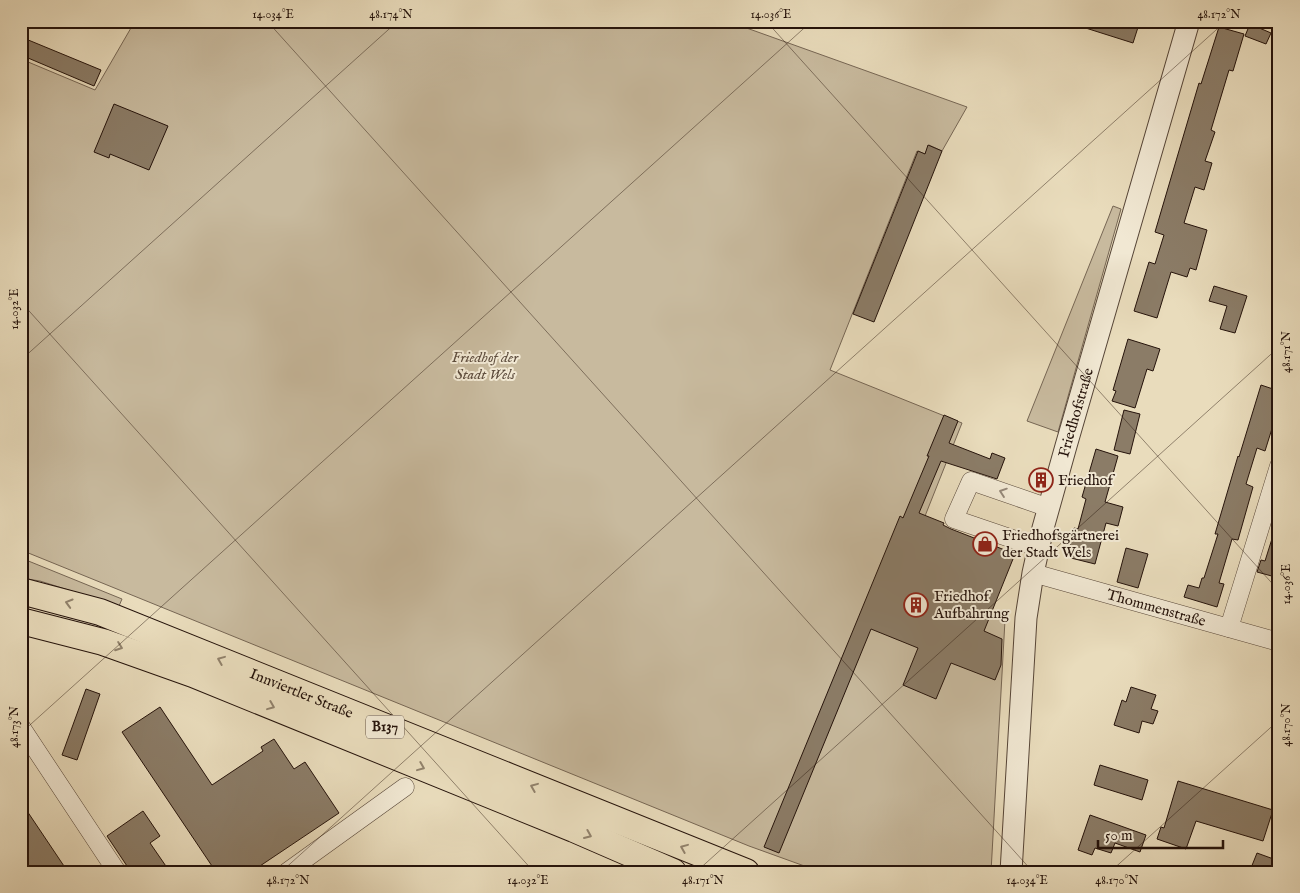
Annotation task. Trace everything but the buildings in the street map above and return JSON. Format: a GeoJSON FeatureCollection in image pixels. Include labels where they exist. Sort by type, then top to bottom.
{"type":"FeatureCollection","features":[{"type":"Feature","properties":{"kind":"main road","name":"Innviertler Straße"},"geometry":{"type":"LineString","coordinates":[[21,591],[100,612],[746,872]]}},
{"type":"Feature","properties":{"kind":"main road","name":"Innviertler Straße"},"geometry":{"type":"LineString","coordinates":[[21,621],[103,642],[193,674],[574,829],[673,872]]}},
{"type":"Feature","properties":{"kind":"street","name":"Friedhofstraße"},"geometry":{"type":"LineString","coordinates":[[1011,872],[1026,618],[1033,573],[1049,508],[1189,21]]}},
{"type":"Feature","properties":{"kind":"street"},"geometry":{"type":"LineString","coordinates":[[1229,628],[1279,466]]}},
{"type":"Feature","properties":{"kind":"street"},"geometry":{"type":"LineString","coordinates":[[1039,548],[954,519],[971,481],[1049,508]]}},
{"type":"Feature","properties":{"kind":"street","name":"Thommenstraße"},"geometry":{"type":"LineString","coordinates":[[1033,573],[1279,642]]}},
{"type":"Feature","properties":{"kind":"street"},"geometry":{"type":"LineString","coordinates":[[21,727],[117,872]]}},
{"type":"Feature","properties":{"kind":"street"},"geometry":{"type":"LineString","coordinates":[[287,872],[405,787]]}},
{"type":"Feature","properties":{"kind":"green space","name":"Friedhof der Stadt Wels"},"geometry":{"type":"Polygon","coordinates":[[[135,21],[727,21],[967,107],[942,151],[929,145],[925,154],[917,151],[830,370],[962,423],[900,579],[1005,620],[991,872],[821,872],[749,846],[21,550],[21,59],[95,90],[135,21]]]}},
{"type":"Feature","properties":{"kind":"green space"},"geometry":{"type":"Polygon","coordinates":[[[1113,206],[1121,209],[1058,432],[1027,421],[1113,206]]]}},
{"type":"Feature","properties":{"kind":"green space"},"geometry":{"type":"Polygon","coordinates":[[[21,558],[122,599],[119,606],[40,581],[21,578],[21,558]]]}},
{"type":"Feature","properties":{"kind":"place","name":"Friedhof"},"geometry":{"type":"Point","coordinates":[1041,480]}},
{"type":"Feature","properties":{"kind":"place","name":"Friedhofsgärtnerei der Stadt Wels"},"geometry":{"type":"Point","coordinates":[985,544]}},
{"type":"Feature","properties":{"kind":"place","name":"Friedhof Aufbahrung"},"geometry":{"type":"Point","coordinates":[916,605]}}]}
